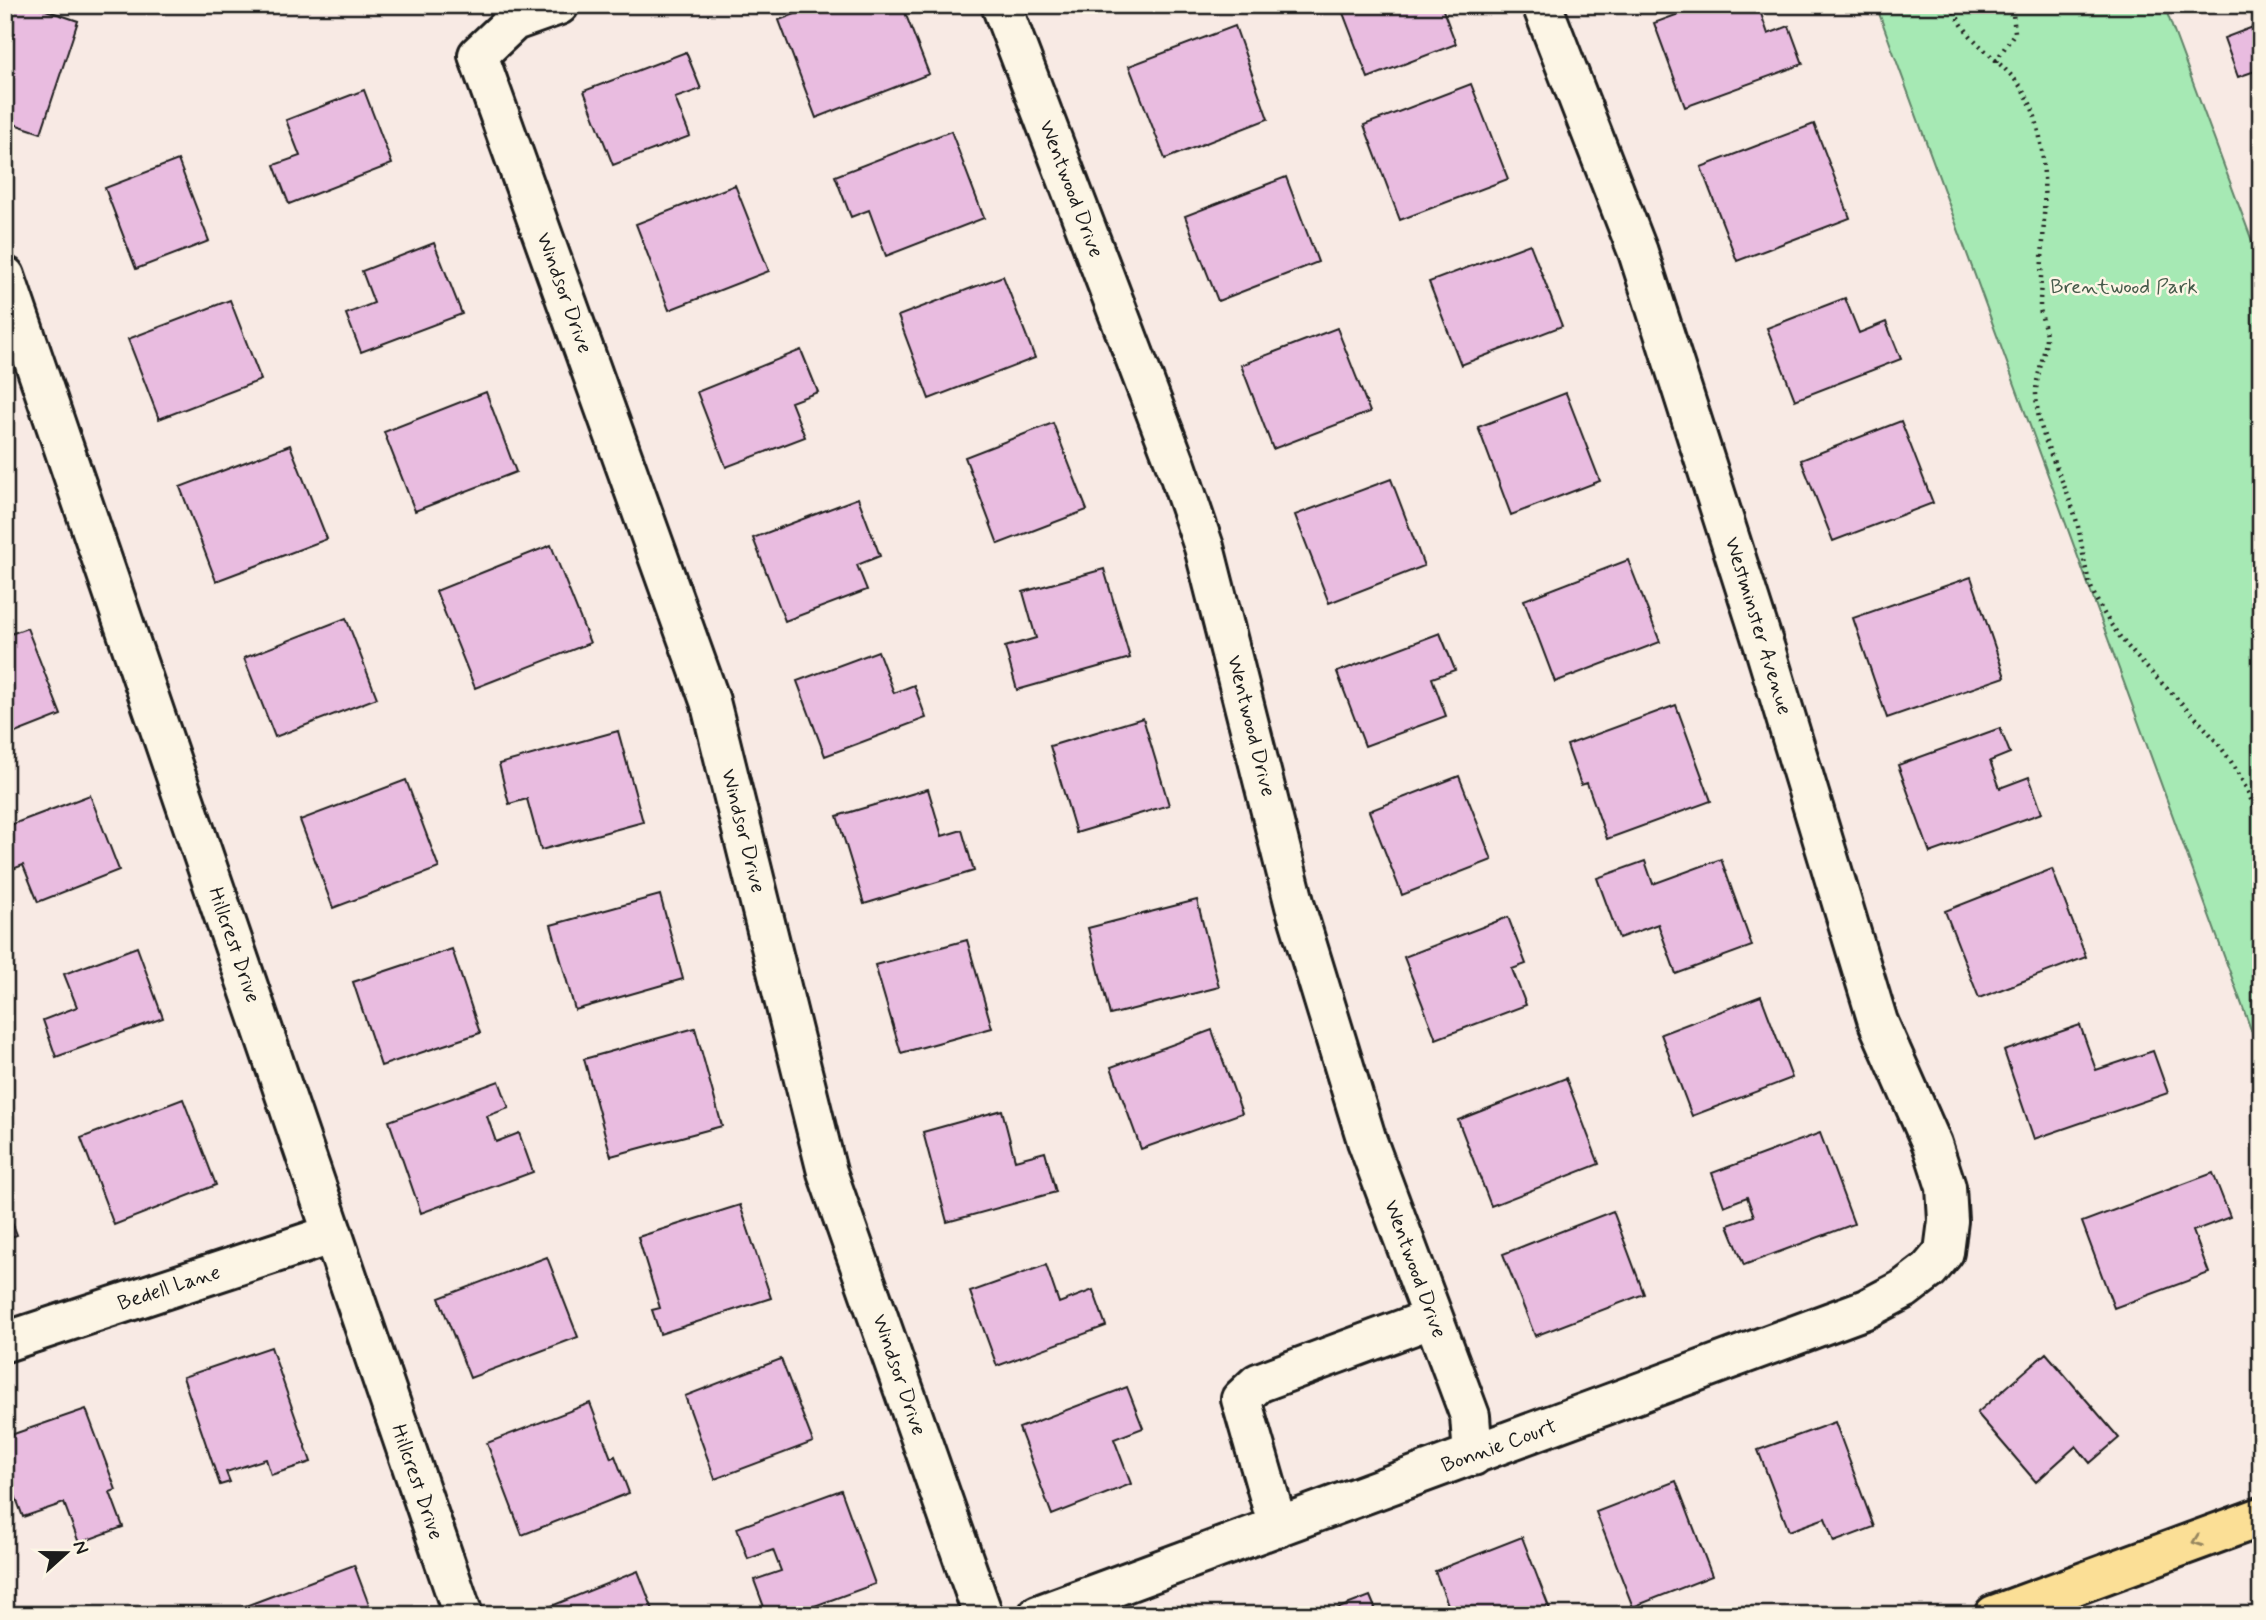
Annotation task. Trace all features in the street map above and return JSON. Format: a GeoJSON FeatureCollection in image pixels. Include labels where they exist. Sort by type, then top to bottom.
{"type":"FeatureCollection","features":[{"type":"Feature","properties":{"kind":"main road"},"geometry":{"type":"LineString","coordinates":[[1993,1615],[2261,1517]]}},
{"type":"Feature","properties":{"kind":"street","name":"Windsor Drive"},"geometry":{"type":"LineString","coordinates":[[559,5],[514,22],[478,55],[710,701],[827,1172],[983,1615]]}},
{"type":"Feature","properties":{"kind":"street","name":"Wentwood Drive"},"geometry":{"type":"LineString","coordinates":[[1001,5],[1204,547],[1295,906],[1367,1141],[1469,1416],[1473,1455]]}},
{"type":"Feature","properties":{"kind":"street","name":"Westminster Avenue"},"geometry":{"type":"LineString","coordinates":[[1542,5],[1638,251],[1766,652],[1878,1022],[1932,1144],[1946,1187],[1948,1221],[1944,1251]]}},
{"type":"Feature","properties":{"kind":"street","name":"Hillcrest Drive"},"geometry":{"type":"LineString","coordinates":[[5,276],[463,1615]]}},
{"type":"Feature","properties":{"kind":"street","name":"Bedell Lane"},"geometry":{"type":"LineString","coordinates":[[5,1342],[333,1234]]}},
{"type":"Feature","properties":{"kind":"street","name":"Bonnie Court"},"geometry":{"type":"LineString","coordinates":[[1038,1615],[1866,1310],[1903,1289],[1929,1270],[1944,1251]]}},
{"type":"Feature","properties":{"kind":"street"},"geometry":{"type":"LineString","coordinates":[[1278,1527],[1241,1399],[1258,1383],[1433,1318]]}},
{"type":"Feature","properties":{"kind":"path"},"geometry":{"type":"LineString","coordinates":[[1952,5],[1967,34],[2018,83],[2032,105],[2040,138],[2040,309],[2046,336],[2036,393],[2041,429],[2068,493],[2092,590],[2109,621],[2138,657],[2214,736],[2240,780],[2261,833]]}},
{"type":"Feature","properties":{"kind":"path"},"geometry":{"type":"LineString","coordinates":[[1996,61],[2015,32],[2012,5]]}},
{"type":"Feature","properties":{"kind":"green space","name":"Brentwood Park"},"geometry":{"type":"Polygon","coordinates":[[[1876,5],[2164,5],[2261,265],[2261,1057],[1876,5]]]}},
{"type":"Feature","properties":{"kind":"building"},"geometry":{"type":"Polygon","coordinates":[[[5,5],[31,5],[78,21],[41,133],[5,121],[5,5]]]}},
{"type":"Feature","properties":{"kind":"building"},"geometry":{"type":"Polygon","coordinates":[[[819,5],[902,5],[929,74],[816,118],[779,20],[819,5]]]}},
{"type":"Feature","properties":{"kind":"building"},"geometry":{"type":"Polygon","coordinates":[[[1340,5],[1441,5],[1456,44],[1368,78],[1340,5]]]}},
{"type":"Feature","properties":{"kind":"building"},"geometry":{"type":"Polygon","coordinates":[[[1703,5],[1758,5],[1768,34],[1789,26],[1803,64],[1685,107],[1654,23],[1703,5]]]}},
{"type":"Feature","properties":{"kind":"building"},"geometry":{"type":"Polygon","coordinates":[[[2261,24],[2261,69],[2238,77],[2224,38],[2261,24]]]}},
{"type":"Feature","properties":{"kind":"building"},"geometry":{"type":"Polygon","coordinates":[[[1235,26],[1268,119],[1165,159],[1129,66],[1235,26]]]}},
{"type":"Feature","properties":{"kind":"building"},"geometry":{"type":"Polygon","coordinates":[[[686,52],[701,89],[675,98],[690,136],[613,165],[584,91],[686,52]]]}},
{"type":"Feature","properties":{"kind":"building"},"geometry":{"type":"Polygon","coordinates":[[[1471,84],[1508,179],[1400,220],[1364,125],[1471,84]]]}},
{"type":"Feature","properties":{"kind":"building"},"geometry":{"type":"Polygon","coordinates":[[[364,90],[392,164],[289,204],[274,165],[300,156],[286,120],[364,90]]]}},
{"type":"Feature","properties":{"kind":"building"},"geometry":{"type":"Polygon","coordinates":[[[1814,124],[1850,218],[1737,261],[1701,167],[1814,124]]]}},
{"type":"Feature","properties":{"kind":"building"},"geometry":{"type":"Polygon","coordinates":[[[951,131],[984,218],[886,256],[869,210],[851,217],[835,176],[951,131]]]}},
{"type":"Feature","properties":{"kind":"building"},"geometry":{"type":"Polygon","coordinates":[[[178,160],[209,241],[136,269],[105,188],[178,160]]]}},
{"type":"Feature","properties":{"kind":"building"},"geometry":{"type":"Polygon","coordinates":[[[1286,177],[1318,262],[1218,301],[1185,216],[1286,177]]]}},
{"type":"Feature","properties":{"kind":"building"},"geometry":{"type":"Polygon","coordinates":[[[735,185],[769,271],[669,310],[636,224],[735,185]]]}},
{"type":"Feature","properties":{"kind":"building"},"geometry":{"type":"Polygon","coordinates":[[[434,243],[462,314],[361,352],[346,314],[374,303],[362,271],[434,243]]]}},
{"type":"Feature","properties":{"kind":"building"},"geometry":{"type":"Polygon","coordinates":[[[1530,244],[1562,326],[1461,365],[1429,282],[1530,244]]]}},
{"type":"Feature","properties":{"kind":"building"},"geometry":{"type":"Polygon","coordinates":[[[1003,276],[1035,358],[929,399],[898,316],[1003,276]]]}},
{"type":"Feature","properties":{"kind":"building"},"geometry":{"type":"Polygon","coordinates":[[[1845,298],[1859,333],[1886,322],[1901,359],[1795,400],[1767,328],[1845,298]]]}},
{"type":"Feature","properties":{"kind":"building"},"geometry":{"type":"Polygon","coordinates":[[[230,300],[261,380],[159,419],[128,339],[230,300]]]}},
{"type":"Feature","properties":{"kind":"building"},"geometry":{"type":"Polygon","coordinates":[[[1337,328],[1370,412],[1273,449],[1241,365],[1337,328]]]}},
{"type":"Feature","properties":{"kind":"building"},"geometry":{"type":"Polygon","coordinates":[[[801,350],[818,392],[791,402],[805,437],[726,467],[697,392],[801,350]]]}},
{"type":"Feature","properties":{"kind":"building"},"geometry":{"type":"Polygon","coordinates":[[[486,392],[516,472],[415,511],[384,432],[486,392]]]}},
{"type":"Feature","properties":{"kind":"building"},"geometry":{"type":"Polygon","coordinates":[[[1566,393],[1600,481],[1511,515],[1478,427],[1566,393]]]}},
{"type":"Feature","properties":{"kind":"building"},"geometry":{"type":"Polygon","coordinates":[[[1901,421],[1933,503],[1833,541],[1801,460],[1901,421]]]}},
{"type":"Feature","properties":{"kind":"building"},"geometry":{"type":"Polygon","coordinates":[[[1053,423],[1087,510],[998,544],[965,457],[1053,423]]]}},
{"type":"Feature","properties":{"kind":"building"},"geometry":{"type":"Polygon","coordinates":[[[290,445],[327,539],[216,581],[180,487],[290,445]]]}},
{"type":"Feature","properties":{"kind":"building"},"geometry":{"type":"Polygon","coordinates":[[[1391,479],[1424,566],[1329,603],[1295,515],[1391,479]]]}},
{"type":"Feature","properties":{"kind":"building"},"geometry":{"type":"Polygon","coordinates":[[[858,498],[880,556],[857,565],[867,590],[785,621],[753,538],[858,498]]]}},
{"type":"Feature","properties":{"kind":"building"},"geometry":{"type":"Polygon","coordinates":[[[551,545],[590,643],[475,688],[436,591],[551,545]]]}},
{"type":"Feature","properties":{"kind":"building"},"geometry":{"type":"Polygon","coordinates":[[[1628,560],[1660,642],[1555,682],[1524,600],[1628,560]]]}},
{"type":"Feature","properties":{"kind":"building"},"geometry":{"type":"Polygon","coordinates":[[[1104,569],[1130,658],[1017,690],[1005,647],[1036,638],[1023,592],[1104,569]]]}},
{"type":"Feature","properties":{"kind":"building"},"geometry":{"type":"Polygon","coordinates":[[[1971,577],[2005,677],[1887,718],[1853,618],[1971,577]]]}},
{"type":"Feature","properties":{"kind":"building"},"geometry":{"type":"Polygon","coordinates":[[[346,618],[377,698],[275,737],[244,658],[346,618]]]}},
{"type":"Feature","properties":{"kind":"building"},"geometry":{"type":"Polygon","coordinates":[[[27,628],[61,715],[5,737],[5,636],[27,628]]]}},
{"type":"Feature","properties":{"kind":"building"},"geometry":{"type":"Polygon","coordinates":[[[1440,633],[1455,670],[1432,678],[1446,716],[1365,746],[1337,672],[1440,633]]]}},
{"type":"Feature","properties":{"kind":"building"},"geometry":{"type":"Polygon","coordinates":[[[878,651],[894,693],[914,685],[926,718],[825,756],[797,681],[878,651]]]}},
{"type":"Feature","properties":{"kind":"building"},"geometry":{"type":"Polygon","coordinates":[[[1676,705],[1711,801],[1607,839],[1587,783],[1581,785],[1567,745],[1676,705]]]}},
{"type":"Feature","properties":{"kind":"building"},"geometry":{"type":"Polygon","coordinates":[[[1143,718],[1169,805],[1076,833],[1050,746],[1143,718]]]}},
{"type":"Feature","properties":{"kind":"building"},"geometry":{"type":"Polygon","coordinates":[[[2000,728],[2010,753],[1990,761],[2000,788],[2029,777],[2042,813],[1930,853],[1898,765],[2000,728]]]}},
{"type":"Feature","properties":{"kind":"building"},"geometry":{"type":"Polygon","coordinates":[[[618,731],[643,822],[541,850],[527,799],[509,804],[499,764],[618,731]]]}},
{"type":"Feature","properties":{"kind":"building"},"geometry":{"type":"Polygon","coordinates":[[[1459,776],[1492,860],[1402,895],[1369,811],[1459,776]]]}},
{"type":"Feature","properties":{"kind":"building"},"geometry":{"type":"Polygon","coordinates":[[[406,780],[439,868],[333,908],[300,820],[406,780]]]}},
{"type":"Feature","properties":{"kind":"building"},"geometry":{"type":"Polygon","coordinates":[[[928,789],[942,836],[962,830],[974,871],[864,904],[837,816],[928,789]]]}},
{"type":"Feature","properties":{"kind":"building"},"geometry":{"type":"Polygon","coordinates":[[[90,795],[119,870],[38,902],[23,865],[5,872],[5,827],[90,795]]]}},
{"type":"Feature","properties":{"kind":"building"},"geometry":{"type":"Polygon","coordinates":[[[1721,859],[1752,946],[1676,974],[1658,924],[1619,938],[1597,878],[1645,861],[1653,884],[1721,859]]]}},
{"type":"Feature","properties":{"kind":"building"},"geometry":{"type":"Polygon","coordinates":[[[2052,869],[2086,957],[1979,998],[1945,911],[2052,869]]]}},
{"type":"Feature","properties":{"kind":"building"},"geometry":{"type":"Polygon","coordinates":[[[660,895],[683,979],[575,1010],[551,925],[660,895]]]}},
{"type":"Feature","properties":{"kind":"building"},"geometry":{"type":"Polygon","coordinates":[[[1197,900],[1219,987],[1110,1015],[1088,928],[1197,900]]]}},
{"type":"Feature","properties":{"kind":"building"},"geometry":{"type":"Polygon","coordinates":[[[1508,917],[1526,964],[1512,969],[1526,1005],[1436,1039],[1404,957],[1508,917]]]}},
{"type":"Feature","properties":{"kind":"building"},"geometry":{"type":"Polygon","coordinates":[[[967,940],[992,1028],[901,1053],[875,965],[967,940]]]}},
{"type":"Feature","properties":{"kind":"building"},"geometry":{"type":"Polygon","coordinates":[[[137,947],[163,1018],[56,1057],[43,1020],[77,1007],[64,974],[137,947]]]}},
{"type":"Feature","properties":{"kind":"building"},"geometry":{"type":"Polygon","coordinates":[[[452,949],[480,1033],[381,1066],[353,982],[452,949]]]}},
{"type":"Feature","properties":{"kind":"building"},"geometry":{"type":"Polygon","coordinates":[[[1761,996],[1792,1078],[1692,1116],[1661,1034],[1761,996]]]}},
{"type":"Feature","properties":{"kind":"building"},"geometry":{"type":"Polygon","coordinates":[[[2080,1025],[2096,1070],[2153,1051],[2168,1093],[2034,1139],[2004,1051],[2080,1025]]]}},
{"type":"Feature","properties":{"kind":"building"},"geometry":{"type":"Polygon","coordinates":[[[695,1028],[722,1126],[611,1156],[584,1059],[695,1028]]]}},
{"type":"Feature","properties":{"kind":"building"},"geometry":{"type":"Polygon","coordinates":[[[1212,1030],[1242,1113],[1141,1149],[1111,1067],[1212,1030]]]}},
{"type":"Feature","properties":{"kind":"building"},"geometry":{"type":"Polygon","coordinates":[[[1566,1078],[1599,1164],[1491,1206],[1458,1120],[1566,1078]]]}},
{"type":"Feature","properties":{"kind":"building"},"geometry":{"type":"Polygon","coordinates":[[[499,1081],[509,1108],[487,1116],[496,1142],[519,1133],[533,1172],[421,1213],[389,1121],[499,1081]]]}},
{"type":"Feature","properties":{"kind":"building"},"geometry":{"type":"Polygon","coordinates":[[[183,1099],[216,1185],[114,1225],[81,1138],[183,1099]]]}},
{"type":"Feature","properties":{"kind":"building"},"geometry":{"type":"Polygon","coordinates":[[[1002,1110],[1015,1160],[1045,1152],[1056,1192],[947,1222],[923,1132],[1002,1110]]]}},
{"type":"Feature","properties":{"kind":"building"},"geometry":{"type":"Polygon","coordinates":[[[1820,1133],[1854,1224],[1744,1265],[1728,1225],[1754,1216],[1747,1197],[1724,1206],[1712,1173],[1820,1133]]]}},
{"type":"Feature","properties":{"kind":"building"},"geometry":{"type":"Polygon","coordinates":[[[2213,1173],[2230,1217],[2193,1231],[2209,1273],[2114,1308],[2082,1222],[2213,1173]]]}},
{"type":"Feature","properties":{"kind":"building"},"geometry":{"type":"Polygon","coordinates":[[[5,1204],[17,1235],[5,1239],[5,1204]]]}},
{"type":"Feature","properties":{"kind":"building"},"geometry":{"type":"Polygon","coordinates":[[[740,1205],[771,1298],[660,1334],[652,1310],[660,1308],[638,1237],[740,1205]]]}},
{"type":"Feature","properties":{"kind":"building"},"geometry":{"type":"Polygon","coordinates":[[[1613,1211],[1644,1294],[1535,1336],[1503,1254],[1613,1211]]]}},
{"type":"Feature","properties":{"kind":"building"},"geometry":{"type":"Polygon","coordinates":[[[547,1257],[578,1337],[470,1378],[439,1298],[547,1257]]]}},
{"type":"Feature","properties":{"kind":"building"},"geometry":{"type":"Polygon","coordinates":[[[1046,1265],[1059,1303],[1093,1290],[1106,1326],[997,1366],[970,1292],[1046,1265]]]}},
{"type":"Feature","properties":{"kind":"building"},"geometry":{"type":"Polygon","coordinates":[[[271,1347],[311,1462],[271,1475],[266,1459],[226,1472],[230,1482],[220,1485],[183,1377],[271,1347]]]}},
{"type":"Feature","properties":{"kind":"building"},"geometry":{"type":"Polygon","coordinates":[[[2046,1353],[2119,1438],[2090,1463],[2076,1446],[2036,1482],[1977,1413],[2046,1353]]]}},
{"type":"Feature","properties":{"kind":"building"},"geometry":{"type":"Polygon","coordinates":[[[781,1359],[813,1442],[715,1479],[685,1396],[781,1359]]]}},
{"type":"Feature","properties":{"kind":"building"},"geometry":{"type":"Polygon","coordinates":[[[1127,1387],[1143,1428],[1114,1439],[1131,1484],[1052,1515],[1019,1428],[1127,1387]]]}},
{"type":"Feature","properties":{"kind":"building"},"geometry":{"type":"Polygon","coordinates":[[[590,1403],[611,1458],[615,1456],[629,1493],[522,1535],[487,1443],[590,1403]]]}},
{"type":"Feature","properties":{"kind":"building"},"geometry":{"type":"Polygon","coordinates":[[[86,1409],[116,1490],[110,1492],[123,1527],[79,1543],[64,1503],[23,1517],[5,1468],[5,1437],[86,1409]]]}},
{"type":"Feature","properties":{"kind":"building"},"geometry":{"type":"Polygon","coordinates":[[[1835,1422],[1874,1527],[1834,1542],[1825,1518],[1789,1531],[1758,1450],[1835,1422]]]}},
{"type":"Feature","properties":{"kind":"building"},"geometry":{"type":"Polygon","coordinates":[[[1676,1481],[1712,1576],[1633,1607],[1596,1512],[1676,1481]]]}},
{"type":"Feature","properties":{"kind":"building"},"geometry":{"type":"Polygon","coordinates":[[[841,1490],[875,1584],[790,1615],[767,1615],[754,1580],[781,1571],[773,1550],[748,1559],[737,1528],[841,1490]]]}},
{"type":"Feature","properties":{"kind":"building"},"geometry":{"type":"Polygon","coordinates":[[[1522,1537],[1552,1615],[1452,1615],[1435,1571],[1522,1537]]]}},
{"type":"Feature","properties":{"kind":"building"},"geometry":{"type":"Polygon","coordinates":[[[354,1565],[372,1613],[236,1615],[235,1610],[354,1565]]]}},
{"type":"Feature","properties":{"kind":"building"},"geometry":{"type":"Polygon","coordinates":[[[638,1571],[655,1615],[553,1615],[549,1607],[638,1571]]]}},
{"type":"Feature","properties":{"kind":"building"},"geometry":{"type":"Polygon","coordinates":[[[1370,1596],[1378,1615],[1321,1615],[1370,1596]]]}}]}
